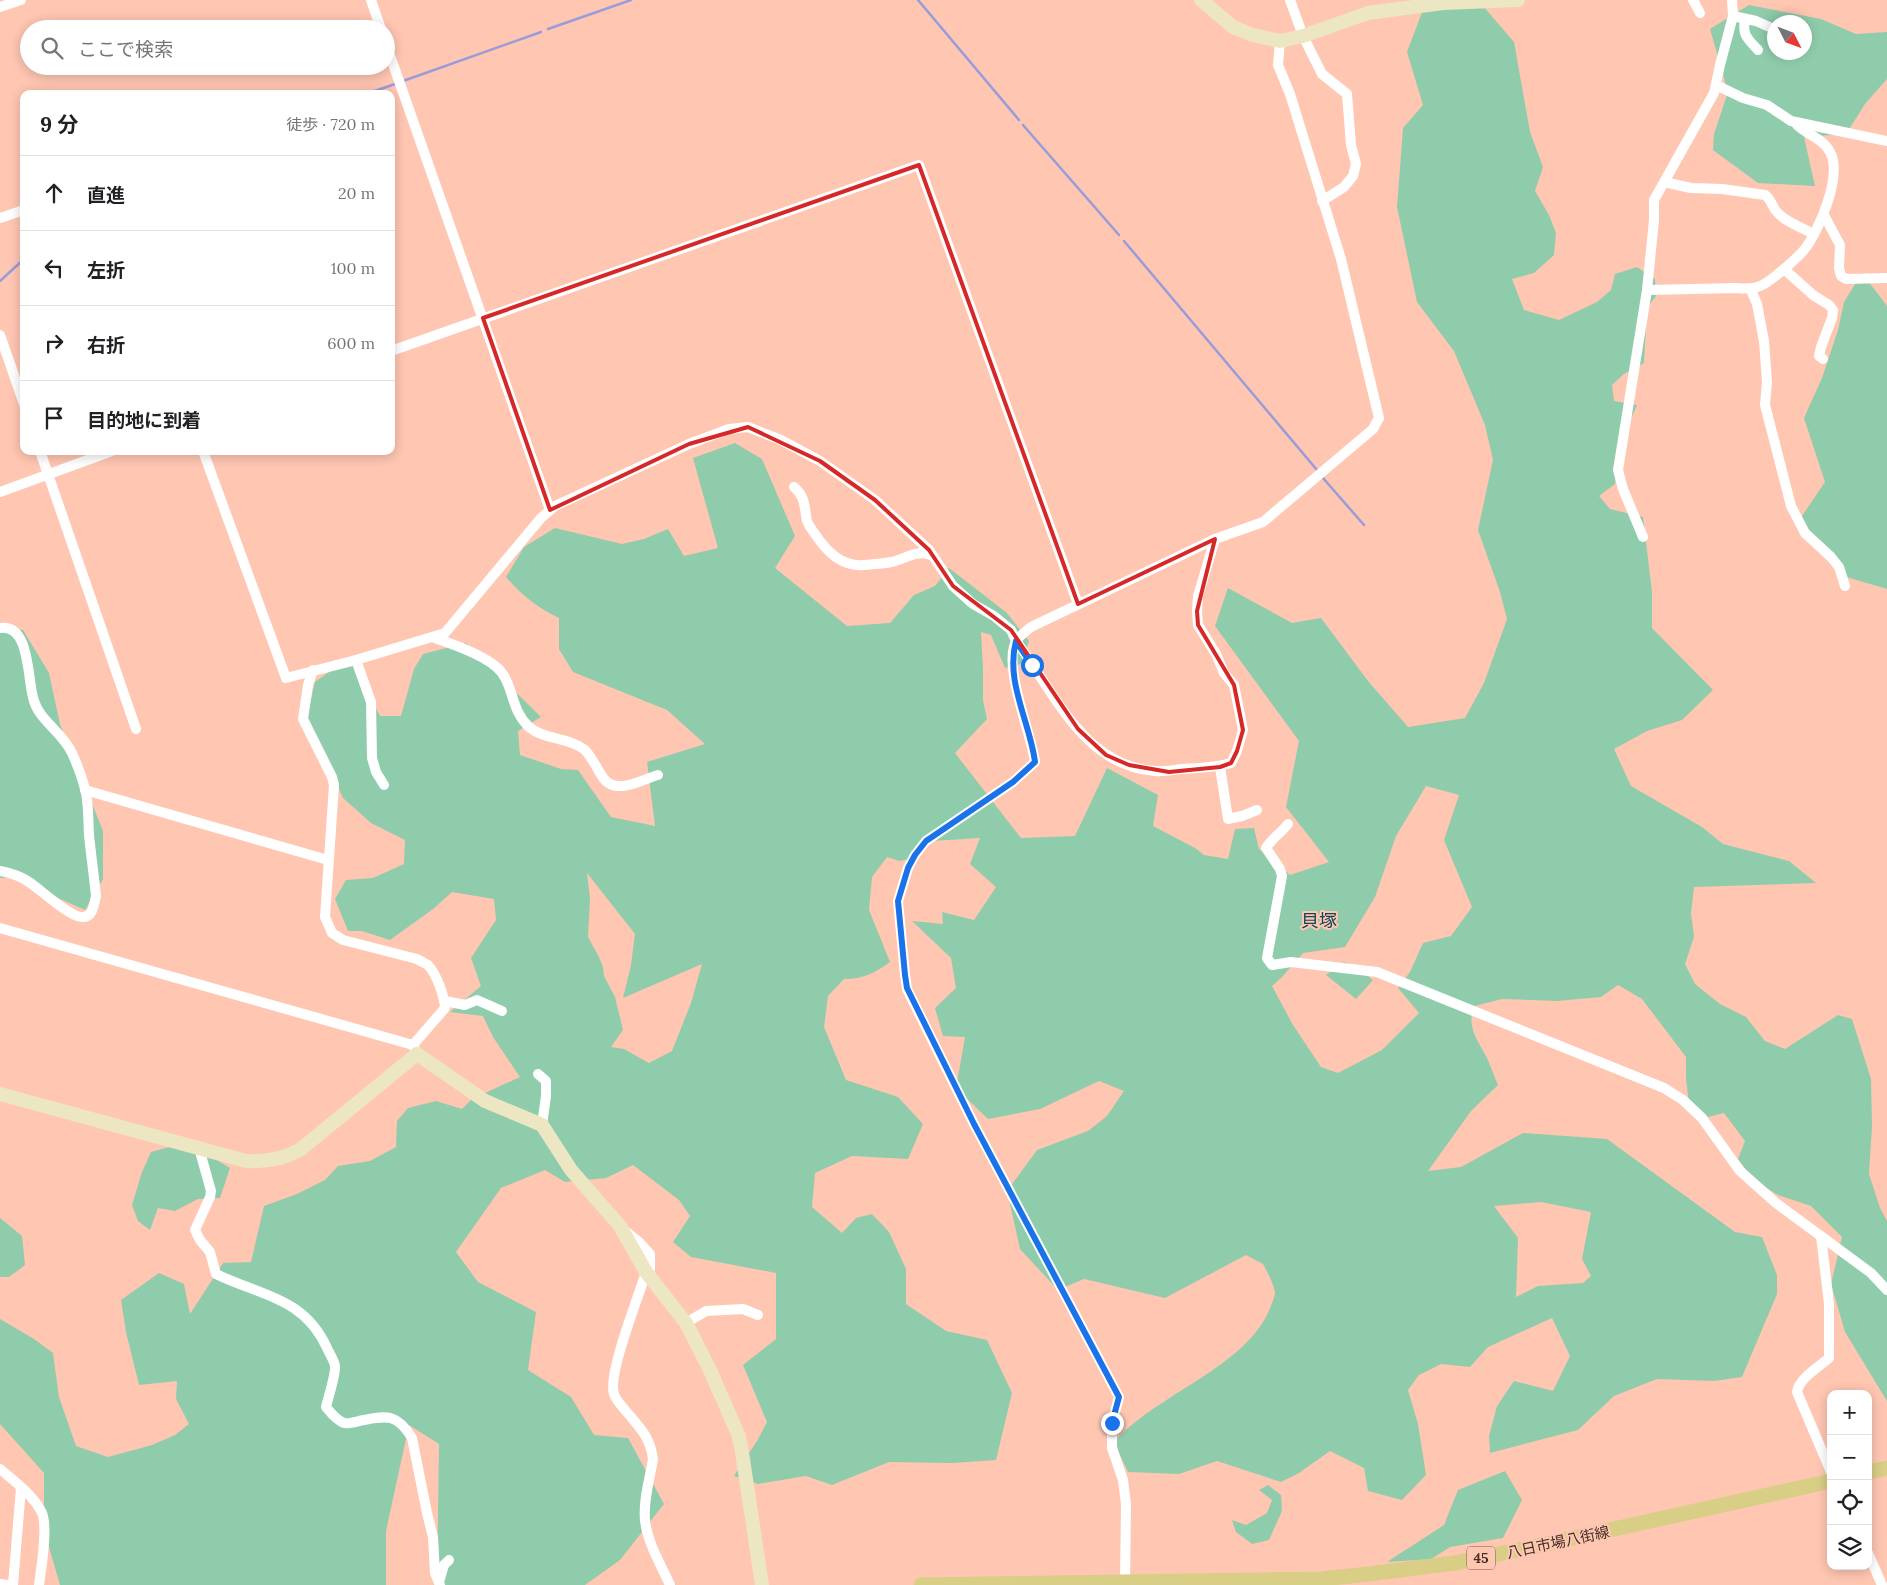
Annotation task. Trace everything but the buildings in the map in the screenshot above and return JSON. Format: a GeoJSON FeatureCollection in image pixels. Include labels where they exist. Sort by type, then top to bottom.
{"type":"FeatureCollection","features":[{"type":"Feature","properties":{"kind":"main road"},"geometry":{"type":"LineString","coordinates":[[1872,1471],[1887,1468]]}},
{"type":"Feature","properties":{"kind":"main road","name":"八日市場八街線"},"geometry":{"type":"LineString","coordinates":[[921,1585],[1203,1583],[1322,1578],[1439,1565],[1586,1536],[1827,1482]]}},
{"type":"Feature","properties":{"kind":"street"},"geometry":{"type":"LineString","coordinates":[[0,7],[21,0]]}},
{"type":"Feature","properties":{"kind":"street"},"geometry":{"type":"LineString","coordinates":[[371,0],[378,20]]}},
{"type":"Feature","properties":{"kind":"street"},"geometry":{"type":"LineString","coordinates":[[1201,0],[1234,27],[1253,35],[1280,41],[1303,36],[1368,13],[1443,3],[1518,0]]}},
{"type":"Feature","properties":{"kind":"street"},"geometry":{"type":"LineString","coordinates":[[1290,0],[1303,36],[1322,74],[1347,94],[1351,145],[1356,164],[1353,176],[1344,187],[1322,201]]}},
{"type":"Feature","properties":{"kind":"street"},"geometry":{"type":"LineString","coordinates":[[1693,0],[1700,13]]}},
{"type":"Feature","properties":{"kind":"street"},"geometry":{"type":"LineString","coordinates":[[1643,537],[1623,489],[1618,470],[1647,290],[1654,220],[1654,200],[1714,93],[1733,16],[1732,0]]}},
{"type":"Feature","properties":{"kind":"street"},"geometry":{"type":"LineString","coordinates":[[1733,16],[1756,20],[1767,26]]}},
{"type":"Feature","properties":{"kind":"street"},"geometry":{"type":"LineString","coordinates":[[1745,19],[1743,29],[1746,36],[1758,50]]}},
{"type":"Feature","properties":{"kind":"street"},"geometry":{"type":"LineString","coordinates":[[1125,1584],[1126,1504],[1123,1480],[1112,1448],[1112,1423],[1119,1397],[974,1124],[907,988],[898,901],[908,868],[926,841],[1013,782],[1035,762],[1016,691],[1012,654],[1016,641],[1031,627],[1078,604],[1215,539],[1263,522],[1373,429],[1379,418],[1341,259],[1290,94],[1278,65],[1280,41]]}},
{"type":"Feature","properties":{"kind":"street"},"geometry":{"type":"LineString","coordinates":[[395,69],[550,510]]}},
{"type":"Feature","properties":{"kind":"street"},"geometry":{"type":"LineString","coordinates":[[1716,86],[1767,106],[1795,122],[1887,141]]}},
{"type":"Feature","properties":{"kind":"street"},"geometry":{"type":"LineString","coordinates":[[1647,290],[1737,288],[1751,290],[1767,283],[1804,250],[1824,215],[1834,177],[1834,163],[1831,153],[1821,141],[1798,127],[1795,122]]}},
{"type":"Feature","properties":{"kind":"street"},"geometry":{"type":"LineString","coordinates":[[395,350],[919,165],[1078,604]]}},
{"type":"Feature","properties":{"kind":"street"},"geometry":{"type":"LineString","coordinates":[[1664,182],[1691,188],[1722,189],[1766,195],[1776,211],[1785,219],[1813,234]]}},
{"type":"Feature","properties":{"kind":"street"},"geometry":{"type":"LineString","coordinates":[[0,218],[20,211]]}},
{"type":"Feature","properties":{"kind":"street"},"geometry":{"type":"LineString","coordinates":[[1824,215],[1840,245],[1839,268],[1841,276],[1846,279],[1887,278]]}},
{"type":"Feature","properties":{"kind":"street"},"geometry":{"type":"LineString","coordinates":[[1784,269],[1813,295],[1829,305],[1832,310],[1832,318],[1820,347],[1819,356],[1823,359]]}},
{"type":"Feature","properties":{"kind":"street"},"geometry":{"type":"LineString","coordinates":[[1751,290],[1757,304],[1764,341],[1767,382],[1765,405],[1791,506],[1805,533],[1831,556],[1840,567],[1845,586]]}},
{"type":"Feature","properties":{"kind":"street"},"geometry":{"type":"LineString","coordinates":[[0,335],[20,392]]}},
{"type":"Feature","properties":{"kind":"street"},"geometry":{"type":"LineString","coordinates":[[204,455],[286,678],[435,638],[445,633],[541,518],[550,510],[563,502],[689,444],[729,429],[748,427],[781,440],[820,461],[875,500],[929,550],[931,556]]}},
{"type":"Feature","properties":{"kind":"street"},"geometry":{"type":"LineString","coordinates":[[41,455],[136,729]]}},
{"type":"Feature","properties":{"kind":"street"},"geometry":{"type":"LineString","coordinates":[[0,492],[101,455]]}},
{"type":"Feature","properties":{"kind":"street"},"geometry":{"type":"LineString","coordinates":[[794,486],[802,493],[809,527],[833,556],[843,562],[856,566],[893,562],[912,554],[925,552],[931,556],[941,566],[953,586],[973,604],[994,616],[1011,630],[1016,641],[1059,707],[1078,729],[1106,755],[1129,765],[1155,771],[1169,772],[1178,769],[1220,767],[1231,763],[1237,751],[1242,730],[1234,685],[1224,673],[1216,654],[1198,625],[1198,596],[1215,539]]}},
{"type":"Feature","properties":{"kind":"street"},"geometry":{"type":"LineString","coordinates":[[0,628],[5,627],[13,631],[21,639],[26,654],[33,700],[38,710],[54,727],[71,751],[86,790],[96,896],[93,910],[89,915],[83,917],[73,914],[29,882],[12,873],[0,871]]}},
{"type":"Feature","properties":{"kind":"street"},"geometry":{"type":"LineString","coordinates":[[435,638],[468,650],[495,666],[502,673],[519,715],[530,728],[547,737],[575,744],[584,749],[606,781],[614,785],[623,786],[658,775]]}},
{"type":"Feature","properties":{"kind":"street"},"geometry":{"type":"LineString","coordinates":[[356,660],[371,702],[372,758],[376,772],[384,785]]}},
{"type":"Feature","properties":{"kind":"street"},"geometry":{"type":"LineString","coordinates":[[0,1094],[246,1161],[264,1162],[292,1154],[301,1149],[415,1049],[445,1008],[445,1001],[435,977],[427,965],[417,959],[343,940],[332,933],[325,917],[333,799],[332,777],[303,719],[308,685],[313,670]]}},
{"type":"Feature","properties":{"kind":"street"},"geometry":{"type":"LineString","coordinates":[[1220,767],[1228,819],[1257,810]]}},
{"type":"Feature","properties":{"kind":"street"},"geometry":{"type":"LineString","coordinates":[[86,790],[328,860]]}},
{"type":"Feature","properties":{"kind":"street"},"geometry":{"type":"LineString","coordinates":[[1288,824],[1281,833],[1270,840],[1266,848],[1280,869],[1282,876],[1268,958],[1272,965],[1291,962],[1377,972],[1664,1088],[1683,1100],[1702,1118],[1740,1171],[1776,1203],[1871,1273],[1887,1290]]}},
{"type":"Feature","properties":{"kind":"street"},"geometry":{"type":"LineString","coordinates":[[0,928],[415,1049],[485,1101],[542,1125],[571,1170],[620,1226],[646,1272],[686,1323],[709,1368],[741,1446],[762,1585]]}},
{"type":"Feature","properties":{"kind":"street"},"geometry":{"type":"LineString","coordinates":[[445,1001],[465,1005],[477,1000],[502,1011]]}},
{"type":"Feature","properties":{"kind":"street"},"geometry":{"type":"LineString","coordinates":[[538,1074],[546,1081],[542,1125]]}},
{"type":"Feature","properties":{"kind":"street"},"geometry":{"type":"LineString","coordinates":[[199,1148],[211,1192],[195,1230],[200,1240],[210,1252],[216,1274],[238,1285],[271,1296],[294,1307],[309,1320],[324,1341],[335,1366],[326,1408],[335,1418],[345,1423],[393,1417],[406,1428],[412,1438],[433,1537],[435,1573],[439,1583]]}},
{"type":"Feature","properties":{"kind":"street"},"geometry":{"type":"LineString","coordinates":[[1821,1236],[1829,1304],[1829,1358],[1802,1381],[1798,1386],[1797,1392],[1827,1463]]}},
{"type":"Feature","properties":{"kind":"street"},"geometry":{"type":"LineString","coordinates":[[646,1272],[619,1354],[614,1374],[613,1393],[648,1438],[650,1444],[653,1459],[645,1522],[670,1585]]}},
{"type":"Feature","properties":{"kind":"street"},"geometry":{"type":"LineString","coordinates":[[686,1323],[706,1311],[743,1309],[758,1315]]}},
{"type":"Feature","properties":{"kind":"street"},"geometry":{"type":"LineString","coordinates":[[0,1469],[21,1488],[42,1512],[44,1530],[39,1585]]}},
{"type":"Feature","properties":{"kind":"street"},"geometry":{"type":"LineString","coordinates":[[13,1585],[21,1488]]}},
{"type":"Feature","properties":{"kind":"street"},"geometry":{"type":"LineString","coordinates":[[439,1583],[444,1565],[449,1560]]}},
{"type":"Feature","properties":{"kind":"street"},"geometry":{"type":"LineString","coordinates":[[1872,1562],[1882,1584]]}},
{"type":"Feature","properties":{"kind":"street"},"geometry":{"type":"LineString","coordinates":[[0,1584],[9,1585]]}},
{"type":"Feature","properties":{"kind":"highlighted area"},"geometry":{"type":"Polygon","coordinates":[[[919,165],[1078,604],[1215,539],[1197,611],[1198,625],[1234,685],[1243,730],[1237,751],[1231,763],[1220,767],[1169,772],[1129,765],[1106,755],[1078,729],[1011,630],[953,586],[929,550],[875,500],[820,461],[748,427],[689,444],[550,510],[483,318],[919,165]]]}},
{"type":"Feature","properties":{"kind":"green space"},"geometry":{"type":"Polygon","coordinates":[[[1428,0],[1483,6],[1514,42],[1530,132],[1543,167],[1535,191],[1549,215],[1556,233],[1554,255],[1534,273],[1512,279],[1524,310],[1559,320],[1597,302],[1611,290],[1615,274],[1637,267],[1655,279],[1656,296],[1647,308],[1644,363],[1624,374],[1612,385],[1614,401],[1637,405],[1619,445],[1615,484],[1599,496],[1610,509],[1643,517],[1652,592],[1652,628],[1713,690],[1682,720],[1647,731],[1614,749],[1631,786],[1702,827],[1723,844],[1789,861],[1816,883],[1694,887],[1691,913],[1694,937],[1685,964],[1695,984],[1720,1004],[1746,1017],[1765,1041],[1785,1049],[1838,1015],[1852,1019],[1871,1079],[1872,1126],[1869,1174],[1880,1208],[1887,1221],[1887,1401],[1845,1332],[1831,1284],[1842,1237],[1811,1206],[1778,1195],[1754,1180],[1738,1159],[1745,1141],[1724,1113],[1708,1117],[1689,1103],[1686,1057],[1642,999],[1618,985],[1601,997],[1557,1001],[1502,999],[1475,1006],[1471,1020],[1474,1033],[1498,1085],[1471,1111],[1428,1171],[1461,1167],[1523,1133],[1607,1139],[1735,1232],[1762,1237],[1777,1275],[1777,1294],[1742,1377],[1714,1381],[1657,1379],[1614,1396],[1578,1430],[1490,1453],[1489,1436],[1497,1406],[1514,1381],[1553,1391],[1570,1356],[1552,1318],[1488,1347],[1470,1367],[1441,1364],[1419,1375],[1408,1390],[1418,1424],[1426,1475],[1402,1500],[1368,1491],[1364,1468],[1330,1451],[1299,1473],[1281,1482],[1217,1461],[1179,1474],[1128,1472],[1118,1451],[1116,1440],[1155,1407],[1225,1361],[1245,1344],[1261,1325],[1272,1303],[1275,1293],[1273,1286],[1263,1264],[1246,1255],[1165,1298],[1084,1279],[1058,1290],[1020,1249],[1007,1191],[1037,1150],[1088,1131],[1107,1116],[1124,1091],[1099,1081],[1040,1109],[988,1119],[956,1088],[965,1037],[943,1036],[935,1008],[956,988],[951,958],[912,921],[943,924],[942,912],[974,920],[996,887],[970,864],[980,838],[932,841],[919,857],[899,861],[887,857],[872,877],[869,910],[890,962],[868,975],[844,979],[828,996],[824,1027],[846,1080],[898,1097],[923,1124],[908,1159],[852,1156],[815,1173],[812,1207],[842,1233],[856,1218],[872,1214],[889,1232],[906,1269],[906,1304],[946,1331],[987,1340],[1012,1393],[996,1460],[952,1463],[889,1462],[832,1485],[806,1476],[758,1484],[734,1476],[767,1422],[743,1365],[776,1339],[776,1273],[691,1257],[673,1242],[690,1216],[679,1200],[633,1165],[606,1178],[565,1182],[545,1170],[501,1188],[456,1252],[478,1282],[536,1312],[528,1370],[571,1397],[594,1435],[628,1438],[664,1504],[620,1560],[585,1585],[437,1585],[439,1444],[409,1425],[386,1531],[386,1585],[60,1585],[44,1530],[44,1473],[0,1424],[0,1319],[34,1339],[53,1353],[59,1397],[76,1446],[108,1457],[152,1445],[175,1435],[189,1424],[176,1399],[177,1381],[139,1385],[126,1332],[121,1300],[159,1273],[184,1284],[190,1314],[223,1263],[251,1262],[264,1206],[297,1194],[325,1180],[338,1166],[370,1161],[396,1147],[397,1121],[408,1108],[436,1101],[462,1109],[472,1099],[520,1077],[493,1037],[483,1016],[450,1012],[481,986],[471,958],[496,920],[494,899],[452,892],[433,909],[390,940],[362,931],[348,931],[335,899],[346,880],[373,878],[404,864],[405,840],[371,823],[343,798],[307,716],[315,682],[332,670],[354,666],[380,716],[401,716],[414,669],[423,654],[466,643],[541,717],[518,731],[520,755],[561,769],[578,770],[611,817],[655,826],[647,762],[705,744],[667,710],[573,672],[559,649],[559,618],[530,600],[506,577],[524,547],[555,528],[622,544],[644,539],[668,529],[684,556],[718,548],[693,458],[735,443],[762,459],[795,536],[775,568],[847,626],[890,623],[914,595],[935,586],[949,568],[1007,613],[1029,641],[1021,664],[1005,668],[991,635],[981,632],[983,700],[987,719],[955,753],[1021,838],[1075,836],[1107,768],[1158,795],[1153,826],[1195,848],[1204,855],[1228,859],[1235,829],[1254,828],[1259,849],[1290,875],[1329,862],[1286,807],[1299,741],[1215,626],[1228,588],[1292,623],[1321,618],[1368,681],[1408,727],[1465,718],[1484,683],[1507,619],[1500,592],[1478,530],[1493,460],[1485,425],[1454,351],[1417,302],[1397,207],[1403,128],[1423,105],[1407,52],[1428,0]],[[1426,786],[1396,836],[1375,897],[1345,947],[1303,953],[1272,986],[1293,1025],[1321,1067],[1338,1073],[1382,1050],[1419,1013],[1398,988],[1410,972],[1423,943],[1451,936],[1472,907],[1444,840],[1459,795],[1426,786]],[[587,873],[590,898],[588,937],[599,957],[604,976],[615,997],[623,1030],[611,1047],[624,1049],[649,1063],[672,1051],[691,1003],[702,964],[623,998],[631,965],[635,934],[587,873]],[[1541,1202],[1494,1206],[1518,1238],[1516,1297],[1538,1286],[1583,1283],[1591,1276],[1582,1259],[1591,1212],[1541,1202]]]}},
{"type":"Feature","properties":{"kind":"green space"},"geometry":{"type":"Polygon","coordinates":[[[1749,5],[1800,15],[1767,15],[1767,60],[1812,60],[1812,17],[1821,19],[1856,34],[1887,32],[1887,79],[1865,104],[1846,134],[1804,137],[1815,186],[1758,183],[1713,150],[1714,134],[1728,92],[1710,29],[1749,5]]]}},
{"type":"Feature","properties":{"kind":"green space"},"geometry":{"type":"Polygon","coordinates":[[[1862,273],[1887,306],[1887,589],[1843,576],[1800,519],[1825,482],[1804,418],[1822,378],[1838,330],[1844,302],[1862,273]]]}},
{"type":"Feature","properties":{"kind":"green space"},"geometry":{"type":"Polygon","coordinates":[[[0,629],[23,630],[49,673],[60,724],[103,831],[103,879],[85,910],[49,894],[24,877],[0,878],[0,629]]]}},
{"type":"Feature","properties":{"kind":"green space"},"geometry":{"type":"Polygon","coordinates":[[[1344,962],[1354,966],[1373,980],[1356,999],[1326,975],[1344,962]]]}},
{"type":"Feature","properties":{"kind":"green space"},"geometry":{"type":"Polygon","coordinates":[[[187,1142],[230,1168],[220,1198],[198,1199],[175,1211],[158,1208],[150,1230],[138,1221],[132,1205],[142,1172],[151,1152],[187,1142]]]}},
{"type":"Feature","properties":{"kind":"green space"},"geometry":{"type":"Polygon","coordinates":[[[0,1218],[22,1236],[25,1265],[9,1277],[0,1277],[0,1218]]]}},
{"type":"Feature","properties":{"kind":"green space"},"geometry":{"type":"Polygon","coordinates":[[[1505,1471],[1522,1500],[1503,1538],[1450,1547],[1431,1559],[1387,1562],[1444,1525],[1458,1490],[1505,1471]]]}},
{"type":"Feature","properties":{"kind":"green space"},"geometry":{"type":"Polygon","coordinates":[[[1268,1485],[1281,1495],[1282,1511],[1269,1540],[1252,1544],[1236,1532],[1232,1520],[1246,1525],[1267,1513],[1272,1500],[1259,1490],[1268,1485]]]}},
{"type":"Feature","properties":{"kind":"waterway"},"geometry":{"type":"LineString","coordinates":[[548,29],[631,0]]}},
{"type":"Feature","properties":{"kind":"waterway"},"geometry":{"type":"LineString","coordinates":[[918,0],[1019,120]]}},
{"type":"Feature","properties":{"kind":"waterway"},"geometry":{"type":"LineString","coordinates":[[403,81],[541,32]]}},
{"type":"Feature","properties":{"kind":"waterway"},"geometry":{"type":"LineString","coordinates":[[378,90],[398,83]]}},
{"type":"Feature","properties":{"kind":"waterway"},"geometry":{"type":"LineString","coordinates":[[1023,125],[1119,235]]}},
{"type":"Feature","properties":{"kind":"waterway"},"geometry":{"type":"LineString","coordinates":[[1124,241],[1317,470]]}},
{"type":"Feature","properties":{"kind":"waterway"},"geometry":{"type":"LineString","coordinates":[[0,281],[20,263]]}},
{"type":"Feature","properties":{"kind":"waterway"},"geometry":{"type":"LineString","coordinates":[[1323,478],[1364,525]]}},
{"type":"Feature","properties":{"kind":"district","name":"貝塚"},"geometry":{"type":"Point","coordinates":[1319,920]}},
{"type":"Feature","properties":{"kind":"route"},"geometry":{"type":"LineString","coordinates":[[1032,665],[1016,641],[1012,654],[1016,691],[1035,762],[1013,782],[926,841],[915,855],[908,868],[898,901],[901,942],[907,988],[974,1124],[1082,1324],[1119,1397],[1112,1423]]}}]}
